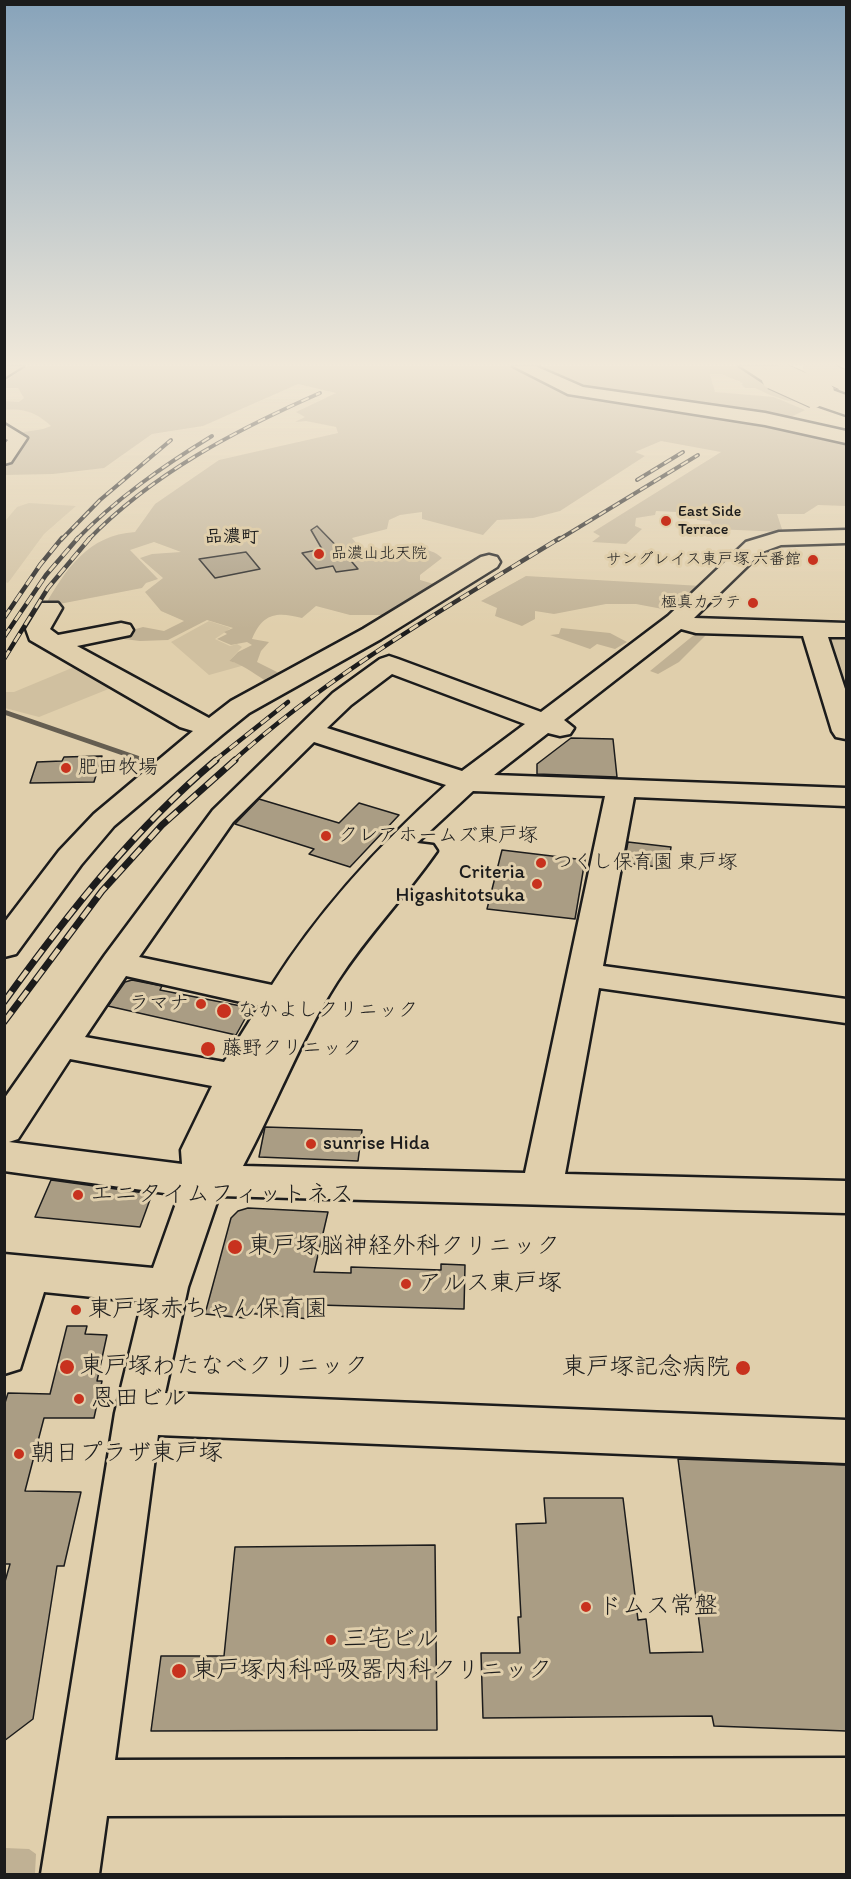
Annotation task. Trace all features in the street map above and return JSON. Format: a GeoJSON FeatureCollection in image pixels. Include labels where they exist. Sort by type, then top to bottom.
{"type":"FeatureCollection","features":[{"type":"Feature","properties":{"kind":"street"},"geometry":{"type":"LineString","coordinates":[[768,547],[779,538],[846,537]]}},
{"type":"Feature","properties":{"kind":"street"},"geometry":{"type":"LineString","coordinates":[[70,1875],[138,1413],[167,1287],[204,1179],[230,1156],[249,1079],[293,1002],[340,910],[369,876],[478,784],[687,623],[754,548],[846,544]]}},
{"type":"Feature","properties":{"kind":"street"},"geometry":{"type":"LineString","coordinates":[[4,946],[70,858],[104,820],[213,728],[240,707],[372,634],[489,562]]}},
{"type":"Feature","properties":{"kind":"street"},"geometry":{"type":"LineString","coordinates":[[50,608],[38,629],[39,635],[91,667],[190,721],[213,728]]}},
{"type":"Feature","properties":{"kind":"street"},"geometry":{"type":"LineString","coordinates":[[687,623],[846,630]]}},
{"type":"Feature","properties":{"kind":"street"},"geometry":{"type":"LineString","coordinates":[[813,629],[846,731]]}},
{"type":"Feature","properties":{"kind":"street"},"geometry":{"type":"LineString","coordinates":[[57,644],[122,630]]}},
{"type":"Feature","properties":{"kind":"street"},"geometry":{"type":"LineString","coordinates":[[4,1130],[117,963],[223,816],[308,730],[342,699],[389,664],[554,726]]}},
{"type":"Feature","properties":{"kind":"street"},"geometry":{"type":"LineString","coordinates":[[308,730],[478,784],[846,797]]}},
{"type":"Feature","properties":{"kind":"street"},"geometry":{"type":"LineString","coordinates":[[542,1188],[621,790]]}},
{"type":"Feature","properties":{"kind":"street"},"geometry":{"type":"LineString","coordinates":[[117,963],[293,1002]]}},
{"type":"Feature","properties":{"kind":"street"},"geometry":{"type":"LineString","coordinates":[[583,975],[846,1011]]}},
{"type":"Feature","properties":{"kind":"street"},"geometry":{"type":"LineString","coordinates":[[62,1045],[249,1079]]}},
{"type":"Feature","properties":{"kind":"street"},"geometry":{"type":"LineString","coordinates":[[4,1156],[169,1179],[846,1197]]}},
{"type":"Feature","properties":{"kind":"street"},"geometry":{"type":"LineString","coordinates":[[4,1355],[17,1272],[167,1287]]}},
{"type":"Feature","properties":{"kind":"street"},"geometry":{"type":"LineString","coordinates":[[138,1413],[846,1442]]}},
{"type":"Feature","properties":{"kind":"street"},"geometry":{"type":"LineString","coordinates":[[84,1788],[846,1786]]}},
{"type":"Feature","properties":{"kind":"shaded area"},"geometry":{"type":"Polygon","coordinates":[[[5,454],[124,454],[104,468],[53,474],[5,475],[5,454]]]}},
{"type":"Feature","properties":{"kind":"shaded area"},"geometry":{"type":"Polygon","coordinates":[[[247,454],[639,454],[645,456],[560,511],[533,518],[497,520],[483,535],[422,519],[422,512],[400,515],[389,520],[387,529],[352,538],[369,558],[416,549],[434,552],[442,558],[420,575],[420,580],[441,586],[392,615],[350,615],[316,606],[302,618],[279,615],[266,619],[256,630],[252,639],[269,642],[261,651],[257,662],[285,676],[272,684],[229,661],[238,652],[252,645],[247,642],[231,645],[217,639],[227,634],[224,632],[233,628],[207,620],[168,640],[140,641],[116,638],[78,645],[143,627],[164,631],[184,621],[161,611],[145,592],[163,578],[140,558],[152,554],[181,552],[154,542],[130,550],[158,579],[146,583],[142,588],[44,607],[70,567],[80,556],[104,540],[135,532],[155,504],[219,460],[247,454]]]}},
{"type":"Feature","properties":{"kind":"shaded area"},"geometry":{"type":"Polygon","coordinates":[[[718,454],[846,454],[846,506],[818,505],[804,514],[777,514],[783,532],[714,529],[710,521],[697,520],[697,513],[656,511],[655,515],[636,518],[635,526],[642,529],[626,544],[592,542],[600,536],[593,532],[718,454]]]}},
{"type":"Feature","properties":{"kind":"shaded area"},"geometry":{"type":"Polygon","coordinates":[[[29,503],[76,506],[44,534],[8,583],[5,582],[5,521],[17,507],[29,503]]]}},
{"type":"Feature","properties":{"kind":"shaded area"},"geometry":{"type":"Polygon","coordinates":[[[526,576],[702,586],[673,611],[636,604],[606,604],[554,614],[535,611],[535,619],[522,626],[495,616],[497,608],[481,601],[526,576]]]}},
{"type":"Feature","properties":{"kind":"shaded area"},"geometry":{"type":"Polygon","coordinates":[[[209,621],[231,628],[215,639],[230,646],[237,644],[242,647],[229,661],[245,665],[209,675],[171,642],[209,621]]]}},
{"type":"Feature","properties":{"kind":"shaded area"},"geometry":{"type":"Polygon","coordinates":[[[561,628],[610,633],[627,642],[615,649],[597,644],[590,649],[550,635],[559,634],[561,628]]]}},
{"type":"Feature","properties":{"kind":"shaded area"},"geometry":{"type":"Polygon","coordinates":[[[700,630],[807,635],[706,635],[679,662],[658,674],[650,671],[700,630]]]}},
{"type":"Feature","properties":{"kind":"shaded area"},"geometry":{"type":"Polygon","coordinates":[[[846,632],[846,701],[825,634],[846,632]]]}},
{"type":"Feature","properties":{"kind":"shaded area"},"geometry":{"type":"Polygon","coordinates":[[[79,665],[116,686],[39,717],[5,708],[5,692],[14,692],[79,665]]]}},
{"type":"Feature","properties":{"kind":"shaded area"},"geometry":{"type":"Polygon","coordinates":[[[5,1848],[29,1849],[36,1854],[35,1874],[5,1874],[5,1848]]]}},
{"type":"Feature","properties":{"kind":"building"},"geometry":{"type":"Polygon","coordinates":[[[317,526],[358,569],[336,572],[333,566],[316,569],[302,553],[322,549],[311,530],[317,526]]]}},
{"type":"Feature","properties":{"kind":"building"},"geometry":{"type":"Polygon","coordinates":[[[246,552],[260,569],[215,578],[199,559],[246,552]]]}},
{"type":"Feature","properties":{"kind":"building"},"geometry":{"type":"Polygon","coordinates":[[[571,738],[613,739],[617,777],[537,774],[537,764],[571,738]]]}},
{"type":"Feature","properties":{"kind":"building","name":"肥田牧場"},"geometry":{"type":"Polygon","coordinates":[[[102,756],[94,782],[30,783],[37,762],[62,761],[64,757],[102,756]]]}},
{"type":"Feature","properties":{"kind":"building","name":"クレアホームズ東戸塚"},"geometry":{"type":"Polygon","coordinates":[[[259,799],[339,823],[359,803],[399,815],[350,867],[309,854],[314,849],[235,824],[259,799]]]}},
{"type":"Feature","properties":{"kind":"building"},"geometry":{"type":"Polygon","coordinates":[[[628,842],[671,847],[668,868],[624,863],[628,842]]]}},
{"type":"Feature","properties":{"kind":"building","name":"Criteria Higashitotsuka"},"geometry":{"type":"Polygon","coordinates":[[[502,850],[585,860],[575,919],[487,909],[502,850]]]}},
{"type":"Feature","properties":{"kind":"building"},"geometry":{"type":"Polygon","coordinates":[[[132,980],[162,986],[160,990],[251,1008],[236,1035],[108,1006],[125,982],[132,980]]]}},
{"type":"Feature","properties":{"kind":"building","name":"sunrise Hida"},"geometry":{"type":"Polygon","coordinates":[[[265,1127],[362,1130],[358,1161],[259,1157],[265,1127]]]}},
{"type":"Feature","properties":{"kind":"building"},"geometry":{"type":"Polygon","coordinates":[[[51,1180],[152,1194],[140,1227],[35,1217],[51,1180]]]}},
{"type":"Feature","properties":{"kind":"building"},"geometry":{"type":"Polygon","coordinates":[[[248,1208],[328,1212],[314,1272],[351,1273],[351,1267],[441,1270],[441,1264],[465,1265],[464,1309],[318,1305],[316,1317],[310,1317],[310,1319],[246,1313],[245,1318],[205,1314],[231,1218],[238,1211],[248,1208]]]}},
{"type":"Feature","properties":{"kind":"building"},"geometry":{"type":"Polygon","coordinates":[[[67,1326],[87,1326],[85,1334],[107,1335],[97,1381],[102,1381],[94,1418],[44,1418],[25,1491],[81,1492],[64,1566],[57,1566],[33,1719],[4,1741],[4,1585],[10,1564],[4,1564],[4,1406],[8,1393],[50,1394],[67,1326]]]}},
{"type":"Feature","properties":{"kind":"building"},"geometry":{"type":"Polygon","coordinates":[[[678,1459],[846,1465],[846,1731],[714,1726],[712,1716],[483,1718],[481,1653],[520,1653],[518,1617],[521,1617],[516,1524],[546,1523],[544,1498],[623,1498],[638,1620],[646,1619],[650,1653],[703,1652],[678,1459]]]}},
{"type":"Feature","properties":{"kind":"building","name":"三宅ビル"},"geometry":{"type":"Polygon","coordinates":[[[435,1545],[437,1730],[151,1731],[161,1656],[224,1656],[235,1547],[435,1545]]]}},
{"type":"Feature","properties":{"kind":"waterway"},"geometry":{"type":"LineString","coordinates":[[4,712],[146,761]]}},
{"type":"Feature","properties":{"kind":"waterway"},"geometry":{"type":"LineString","coordinates":[[141,760],[157,765]]}},
{"type":"Feature","properties":{"kind":"railway"},"geometry":{"type":"LineString","coordinates":[[61,540],[100,500],[155,454]]}},
{"type":"Feature","properties":{"kind":"railway"},"geometry":{"type":"LineString","coordinates":[[77,539],[108,510],[184,454]]}},
{"type":"Feature","properties":{"kind":"railway"},"geometry":{"type":"LineString","coordinates":[[90,538],[140,494],[199,454]]}},
{"type":"Feature","properties":{"kind":"railway"},"geometry":{"type":"LineString","coordinates":[[637,480],[680,454]]}},
{"type":"Feature","properties":{"kind":"railway"},"geometry":{"type":"LineString","coordinates":[[558,540],[698,455]]}},
{"type":"Feature","properties":{"kind":"railway"},"geometry":{"type":"LineString","coordinates":[[4,618],[40,565],[62,538]]}},
{"type":"Feature","properties":{"kind":"railway"},"geometry":{"type":"LineString","coordinates":[[4,659],[48,588],[90,538]]}},
{"type":"Feature","properties":{"kind":"railway"},"geometry":{"type":"LineString","coordinates":[[233,761],[310,698],[391,642],[560,538]]}},
{"type":"Feature","properties":{"kind":"railway"},"geometry":{"type":"LineString","coordinates":[[4,637],[46,575],[77,539]]}},
{"type":"Feature","properties":{"kind":"railway"},"geometry":{"type":"LineString","coordinates":[[214,761],[288,702]]}},
{"type":"Feature","properties":{"kind":"railway"},"geometry":{"type":"LineString","coordinates":[[4,1002],[77,905],[129,844],[216,760]]}},
{"type":"Feature","properties":{"kind":"railway"},"geometry":{"type":"LineString","coordinates":[[4,1022],[102,891],[162,825],[235,760]]}},
{"type":"Feature","properties":{"kind":"place","name":"East Side Terrace"},"geometry":{"type":"Point","coordinates":[666,521]}},
{"type":"Feature","properties":{"kind":"place","name":"品濃山北天院"},"geometry":{"type":"Point","coordinates":[319,554]}},
{"type":"Feature","properties":{"kind":"place","name":"サングレイス東戸塚 六番館"},"geometry":{"type":"Point","coordinates":[813,560]}},
{"type":"Feature","properties":{"kind":"place","name":"極真カラテ"},"geometry":{"type":"Point","coordinates":[753,603]}},
{"type":"Feature","properties":{"kind":"place","name":"肥田牧場"},"geometry":{"type":"Point","coordinates":[66,768]}},
{"type":"Feature","properties":{"kind":"place","name":"クレアホームズ東戸塚"},"geometry":{"type":"Point","coordinates":[326,836]}},
{"type":"Feature","properties":{"kind":"place","name":"つくし保育園 東戸塚"},"geometry":{"type":"Point","coordinates":[541,863]}},
{"type":"Feature","properties":{"kind":"place","name":"Criteria Higashitotsuka"},"geometry":{"type":"Point","coordinates":[537,884]}},
{"type":"Feature","properties":{"kind":"place","name":"ラマナ"},"geometry":{"type":"Point","coordinates":[201,1004]}},
{"type":"Feature","properties":{"kind":"place","name":"なかよしクリニック"},"geometry":{"type":"Point","coordinates":[224,1011]}},
{"type":"Feature","properties":{"kind":"place","name":"藤野クリニック"},"geometry":{"type":"Point","coordinates":[208,1049]}},
{"type":"Feature","properties":{"kind":"place","name":"sunrise Hida"},"geometry":{"type":"Point","coordinates":[311,1144]}},
{"type":"Feature","properties":{"kind":"place","name":"エニタイムフィットネス"},"geometry":{"type":"Point","coordinates":[78,1195]}},
{"type":"Feature","properties":{"kind":"place","name":"東戸塚脳神経外科クリニック"},"geometry":{"type":"Point","coordinates":[235,1247]}},
{"type":"Feature","properties":{"kind":"place","name":"アルス東戸塚"},"geometry":{"type":"Point","coordinates":[406,1284]}},
{"type":"Feature","properties":{"kind":"place","name":"東戸塚赤ちゃん保育園"},"geometry":{"type":"Point","coordinates":[76,1310]}},
{"type":"Feature","properties":{"kind":"place","name":"東戸塚わたなべクリニック"},"geometry":{"type":"Point","coordinates":[67,1367]}},
{"type":"Feature","properties":{"kind":"place","name":"東戸塚記念病院"},"geometry":{"type":"Point","coordinates":[743,1368]}},
{"type":"Feature","properties":{"kind":"place","name":"恩田ビル"},"geometry":{"type":"Point","coordinates":[79,1399]}},
{"type":"Feature","properties":{"kind":"place","name":"朝日プラザ東戸塚"},"geometry":{"type":"Point","coordinates":[19,1454]}},
{"type":"Feature","properties":{"kind":"place","name":"ドムス常盤"},"geometry":{"type":"Point","coordinates":[586,1607]}},
{"type":"Feature","properties":{"kind":"place","name":"三宅ビル"},"geometry":{"type":"Point","coordinates":[331,1640]}},
{"type":"Feature","properties":{"kind":"place","name":"東戸塚内科呼吸器内科クリニック"},"geometry":{"type":"Point","coordinates":[179,1671]}},
{"type":"Feature","properties":{"kind":"district","name":"品濃町"},"geometry":{"type":"Point","coordinates":[232,537]}}]}
